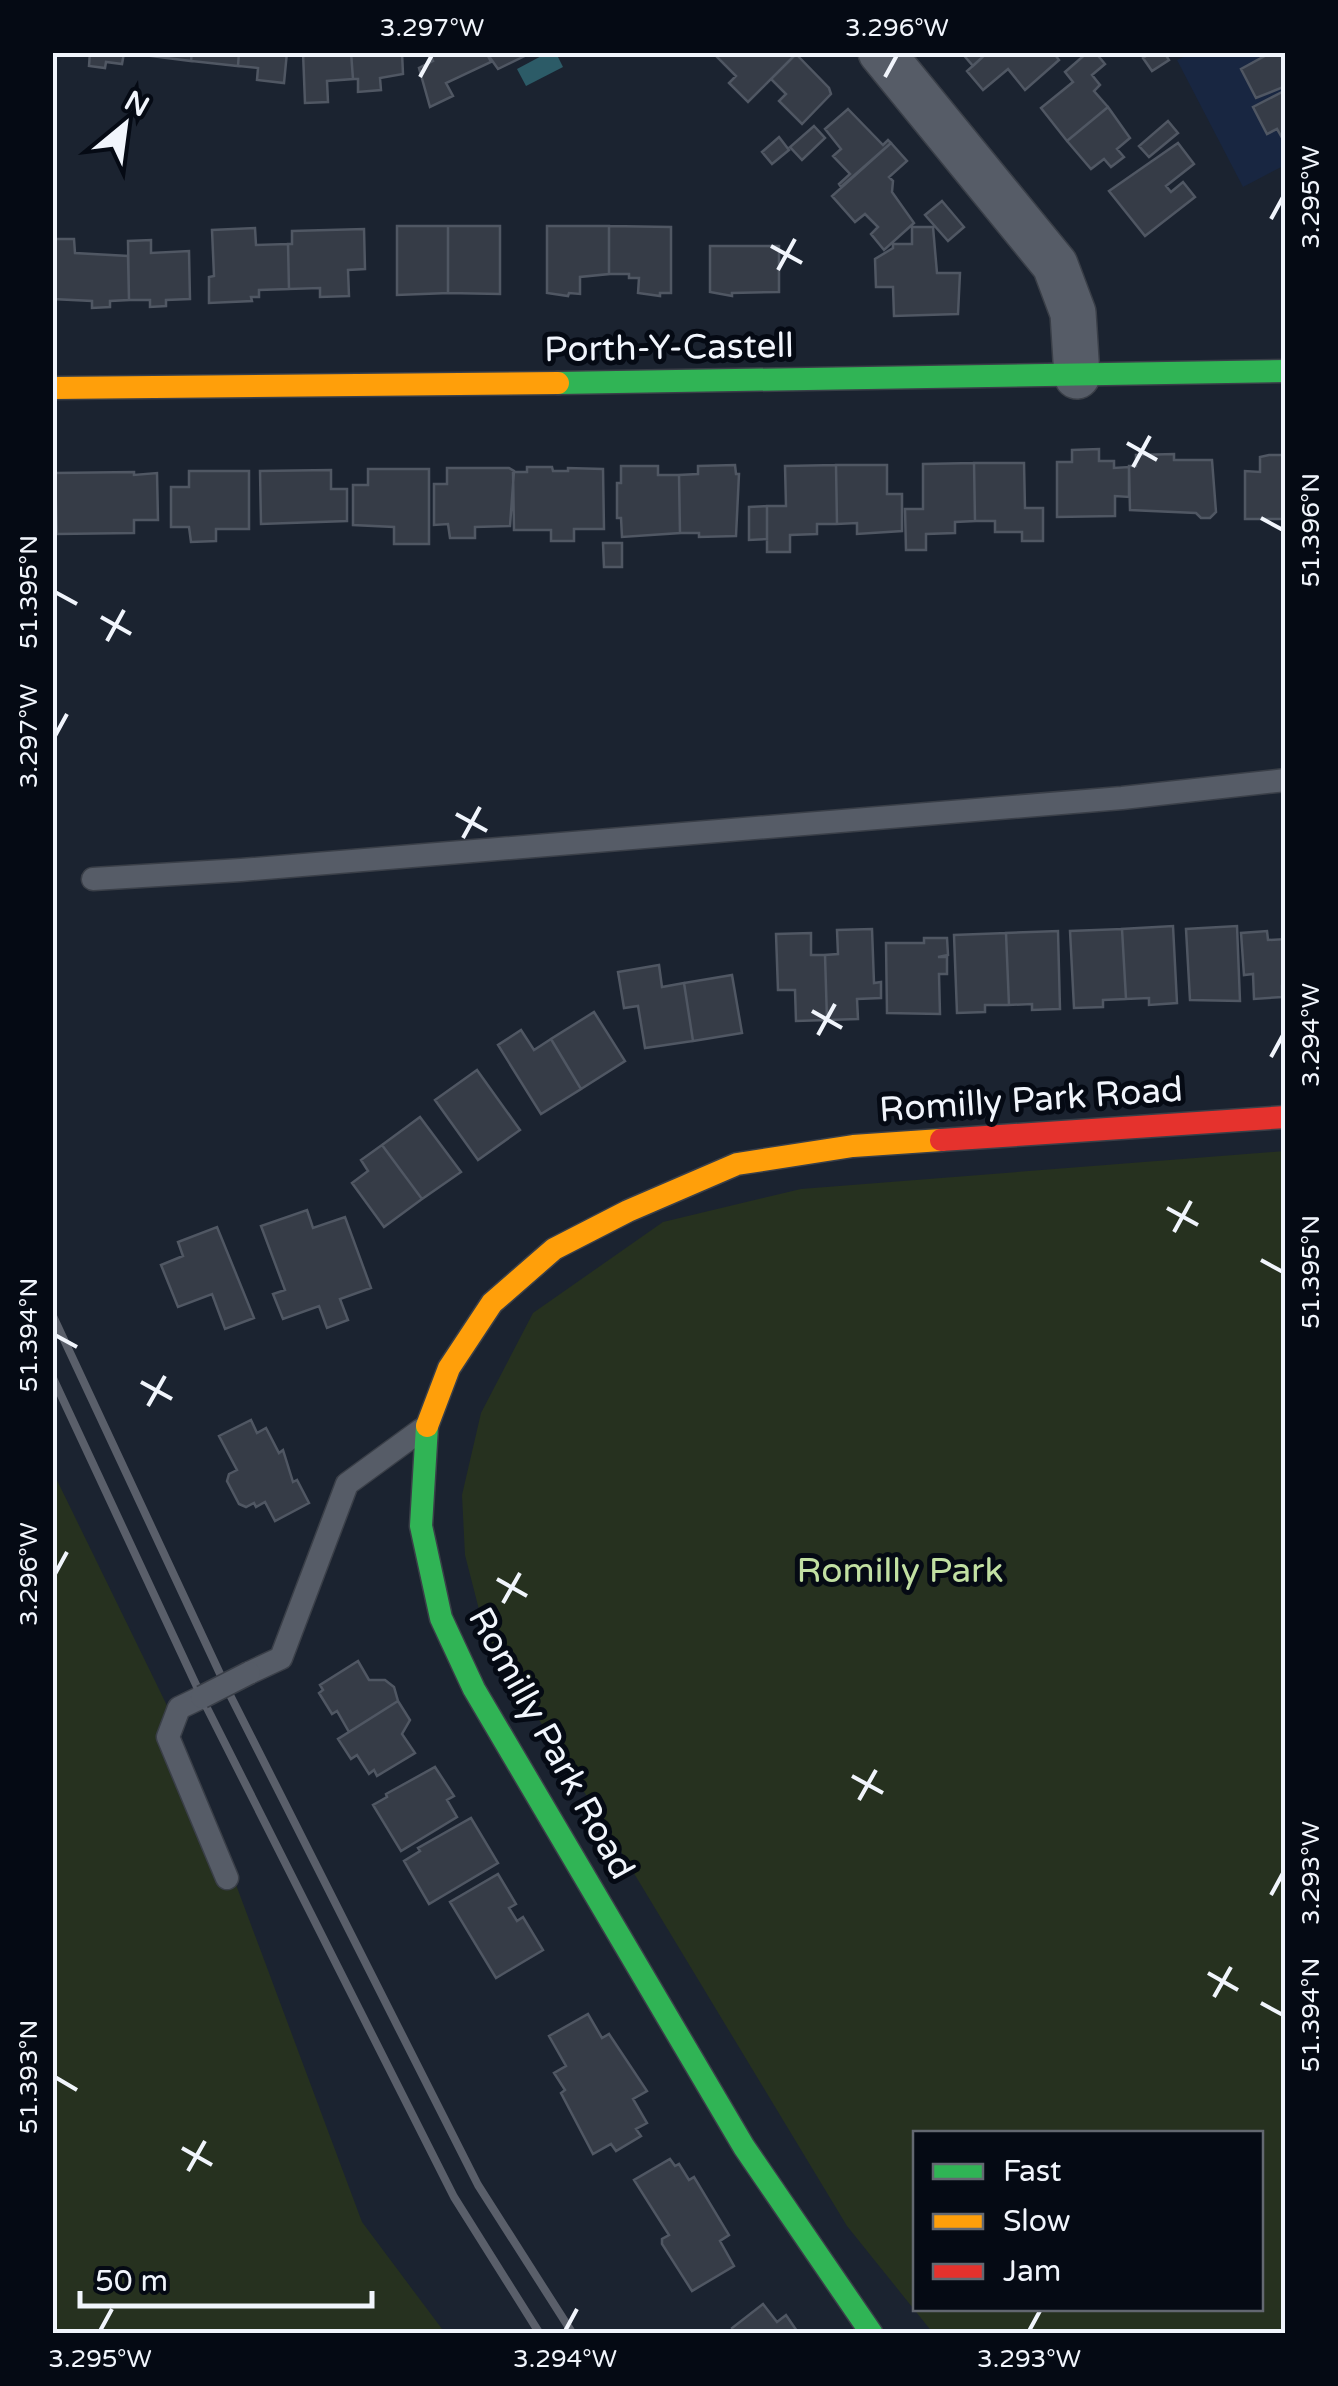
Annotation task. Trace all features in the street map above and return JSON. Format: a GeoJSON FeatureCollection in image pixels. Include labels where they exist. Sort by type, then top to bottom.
{"type":"FeatureCollection","features":[{"type":"Feature","properties":{"kind":"street"},"geometry":{"type":"LineString","coordinates":[[881,52],[1055,265],[1074,313],[1078,376]]}},
{"type":"Feature","properties":{"kind":"street","name":"Porth-Y-Castell"},"geometry":{"type":"LineString","coordinates":[[52,388],[1286,371]]}},
{"type":"Feature","properties":{"kind":"street","name":"Romilly Park Road"},"geometry":{"type":"LineString","coordinates":[[872,2334],[744,2146],[474,1689],[441,1618],[421,1526],[428,1425],[449,1368],[492,1304],[554,1248],[737,1164],[853,1146],[1286,1117]]}},
{"type":"Feature","properties":{"kind":"lane"},"geometry":{"type":"LineString","coordinates":[[94,879],[1122,798],[1286,780]]}},
{"type":"Feature","properties":{"kind":"lane"},"geometry":{"type":"LineString","coordinates":[[227,1878],[168,1737],[179,1708],[281,1658],[347,1484],[428,1425]]}},
{"type":"Feature","properties":{"kind":"shaded area"},"geometry":{"type":"Polygon","coordinates":[[[547,53],[556,53],[563,67],[526,86],[517,69],[547,53]]]}},
{"type":"Feature","properties":{"kind":"shaded area"},"geometry":{"type":"Polygon","coordinates":[[[1192,53],[1285,53],[1285,165],[1243,187],[1177,60],[1192,53]]]}},
{"type":"Feature","properties":{"kind":"green space","name":"Romilly Park"},"geometry":{"type":"Polygon","coordinates":[[[1285,1151],[1285,2333],[933,2333],[915,2311],[1263,2311],[1263,2131],[913,2131],[913,2308],[847,2226],[485,1633],[465,1555],[462,1495],[481,1413],[533,1313],[663,1222],[801,1189],[1285,1151]]]}},
{"type":"Feature","properties":{"kind":"green space"},"geometry":{"type":"Polygon","coordinates":[[[52,1470],[176,1724],[362,2222],[445,2333],[53,2333],[52,1470]]]}},
{"type":"Feature","properties":{"kind":"building"},"geometry":{"type":"Polygon","coordinates":[[[90,52],[144,52],[124,53],[122,64],[106,62],[105,68],[89,66],[90,52]]]}},
{"type":"Feature","properties":{"kind":"building"},"geometry":{"type":"Polygon","coordinates":[[[192,52],[191,61],[143,55],[192,52]]]}},
{"type":"Feature","properties":{"kind":"building"},"geometry":{"type":"Polygon","coordinates":[[[192,52],[239,52],[238,66],[191,61],[192,52]]]}},
{"type":"Feature","properties":{"kind":"building"},"geometry":{"type":"Polygon","coordinates":[[[239,52],[287,52],[284,83],[257,80],[258,68],[238,66],[239,52]]]}},
{"type":"Feature","properties":{"kind":"building"},"geometry":{"type":"Polygon","coordinates":[[[303,52],[351,52],[353,79],[327,81],[328,102],[305,103],[303,52]]]}},
{"type":"Feature","properties":{"kind":"building"},"geometry":{"type":"Polygon","coordinates":[[[351,52],[402,52],[403,74],[380,78],[381,90],[358,92],[351,52]]]}},
{"type":"Feature","properties":{"kind":"building"},"geometry":{"type":"Polygon","coordinates":[[[429,52],[486,52],[491,62],[446,83],[453,96],[430,107],[419,68],[433,61],[429,52]]]}},
{"type":"Feature","properties":{"kind":"building"},"geometry":{"type":"Polygon","coordinates":[[[486,52],[533,52],[498,69],[486,52]]]}},
{"type":"Feature","properties":{"kind":"building"},"geometry":{"type":"Polygon","coordinates":[[[721,52],[796,54],[748,102],[729,83],[736,76],[717,57],[721,52]]]}},
{"type":"Feature","properties":{"kind":"building"},"geometry":{"type":"Polygon","coordinates":[[[961,52],[988,52],[973,66],[961,52]]]}},
{"type":"Feature","properties":{"kind":"building"},"geometry":{"type":"Polygon","coordinates":[[[988,52],[1053,52],[1059,60],[1025,90],[1008,69],[983,90],[967,71],[988,52]]]}},
{"type":"Feature","properties":{"kind":"building"},"geometry":{"type":"Polygon","coordinates":[[[1088,52],[1095,52],[1105,64],[1092,75],[1100,85],[1094,91],[1108,107],[1067,141],[1041,108],[1073,82],[1065,72],[1088,52]]]}},
{"type":"Feature","properties":{"kind":"building"},"geometry":{"type":"Polygon","coordinates":[[[1152,52],[1164,52],[1169,60],[1152,71],[1143,58],[1152,52]]]}},
{"type":"Feature","properties":{"kind":"building"},"geometry":{"type":"Polygon","coordinates":[[[1272,52],[1286,52],[1286,86],[1256,98],[1241,69],[1272,52]]]}},
{"type":"Feature","properties":{"kind":"building"},"geometry":{"type":"Polygon","coordinates":[[[796,54],[831,94],[802,124],[779,101],[786,94],[771,79],[796,54]]]}},
{"type":"Feature","properties":{"kind":"building"},"geometry":{"type":"Polygon","coordinates":[[[1286,90],[1285,143],[1277,129],[1267,134],[1253,107],[1286,90]]]}},
{"type":"Feature","properties":{"kind":"building"},"geometry":{"type":"Polygon","coordinates":[[[1108,107],[1130,138],[1117,149],[1124,157],[1111,167],[1104,159],[1091,169],[1067,141],[1108,107]]]}},
{"type":"Feature","properties":{"kind":"building"},"geometry":{"type":"Polygon","coordinates":[[[848,109],[883,145],[888,140],[891,143],[841,187],[839,184],[850,174],[833,156],[841,149],[825,129],[848,109]]]}},
{"type":"Feature","properties":{"kind":"building"},"geometry":{"type":"Polygon","coordinates":[[[1168,121],[1178,133],[1149,157],[1139,146],[1168,121]]]}},
{"type":"Feature","properties":{"kind":"building"},"geometry":{"type":"Polygon","coordinates":[[[814,126],[825,138],[802,160],[790,147],[814,126]]]}},
{"type":"Feature","properties":{"kind":"building"},"geometry":{"type":"Polygon","coordinates":[[[779,137],[789,150],[772,164],[762,152],[779,137]]]}},
{"type":"Feature","properties":{"kind":"building"},"geometry":{"type":"Polygon","coordinates":[[[891,143],[907,161],[889,177],[893,181],[892,192],[914,223],[884,250],[871,234],[878,227],[865,214],[855,222],[832,196],[891,143]]]}},
{"type":"Feature","properties":{"kind":"building"},"geometry":{"type":"Polygon","coordinates":[[[1178,143],[1194,164],[1166,186],[1171,192],[1183,182],[1195,197],[1145,236],[1109,191],[1178,143]]]}},
{"type":"Feature","properties":{"kind":"building"},"geometry":{"type":"Polygon","coordinates":[[[942,201],[964,227],[948,241],[925,215],[942,201]]]}},
{"type":"Feature","properties":{"kind":"building"},"geometry":{"type":"Polygon","coordinates":[[[397,226],[448,226],[448,293],[397,295],[397,226]]]}},
{"type":"Feature","properties":{"kind":"building"},"geometry":{"type":"Polygon","coordinates":[[[448,226],[500,226],[500,294],[448,293],[448,226]]]}},
{"type":"Feature","properties":{"kind":"building"},"geometry":{"type":"Polygon","coordinates":[[[547,226],[609,226],[609,274],[580,277],[580,294],[547,293],[547,226]]]}},
{"type":"Feature","properties":{"kind":"building"},"geometry":{"type":"Polygon","coordinates":[[[609,226],[671,227],[671,293],[638,293],[639,278],[609,274],[609,226]]]}},
{"type":"Feature","properties":{"kind":"building"},"geometry":{"type":"Polygon","coordinates":[[[912,227],[933,227],[937,273],[960,273],[958,314],[894,316],[893,287],[876,287],[875,259],[893,248],[893,244],[912,244],[912,227]]]}},
{"type":"Feature","properties":{"kind":"building"},"geometry":{"type":"Polygon","coordinates":[[[255,228],[256,245],[288,244],[289,289],[259,290],[259,297],[251,297],[252,301],[209,303],[209,277],[214,276],[212,230],[255,228]]]}},
{"type":"Feature","properties":{"kind":"building"},"geometry":{"type":"Polygon","coordinates":[[[364,229],[365,269],[348,270],[349,296],[320,297],[320,288],[289,289],[288,244],[292,244],[292,231],[364,229]]]}},
{"type":"Feature","properties":{"kind":"building"},"geometry":{"type":"Polygon","coordinates":[[[52,239],[74,239],[75,253],[128,256],[129,300],[110,301],[110,307],[92,308],[92,301],[53,299],[52,239]]]}},
{"type":"Feature","properties":{"kind":"building"},"geometry":{"type":"Polygon","coordinates":[[[151,240],[151,253],[189,251],[190,299],[166,300],[166,306],[150,307],[150,300],[129,300],[128,241],[151,240]]]}},
{"type":"Feature","properties":{"kind":"building"},"geometry":{"type":"Polygon","coordinates":[[[710,246],[779,246],[779,292],[732,296],[710,292],[710,246]]]}},
{"type":"Feature","properties":{"kind":"building"},"geometry":{"type":"Polygon","coordinates":[[[1099,449],[1099,461],[1114,461],[1114,468],[1129,467],[1129,497],[1115,496],[1115,516],[1057,517],[1057,462],[1072,462],[1072,450],[1099,449]]]}},
{"type":"Feature","properties":{"kind":"building"},"geometry":{"type":"Polygon","coordinates":[[[1174,454],[1174,460],[1212,460],[1216,512],[1210,518],[1201,518],[1196,513],[1130,510],[1129,466],[1136,466],[1136,455],[1174,454]]]}},
{"type":"Feature","properties":{"kind":"building"},"geometry":{"type":"Polygon","coordinates":[[[1286,455],[1286,519],[1245,519],[1245,471],[1260,472],[1260,457],[1286,455]]]}},
{"type":"Feature","properties":{"kind":"building"},"geometry":{"type":"Polygon","coordinates":[[[974,463],[975,521],[955,522],[955,533],[926,534],[926,550],[906,550],[905,509],[923,509],[923,464],[974,463]]]}},
{"type":"Feature","properties":{"kind":"building"},"geometry":{"type":"Polygon","coordinates":[[[974,463],[1024,463],[1025,508],[1043,508],[1043,541],[1022,541],[1022,532],[995,532],[995,521],[975,521],[974,463]]]}},
{"type":"Feature","properties":{"kind":"building"},"geometry":{"type":"Polygon","coordinates":[[[735,465],[739,474],[736,536],[680,533],[679,475],[698,474],[698,466],[735,465]]]}},
{"type":"Feature","properties":{"kind":"building"},"geometry":{"type":"Polygon","coordinates":[[[836,465],[837,524],[817,524],[817,534],[790,535],[790,552],[767,552],[767,506],[786,506],[785,466],[836,465]]]}},
{"type":"Feature","properties":{"kind":"building"},"geometry":{"type":"Polygon","coordinates":[[[836,465],[887,465],[887,494],[902,494],[902,531],[857,534],[857,523],[837,524],[836,465]]]}},
{"type":"Feature","properties":{"kind":"building"},"geometry":{"type":"Polygon","coordinates":[[[621,466],[658,466],[658,475],[679,475],[680,533],[622,537],[621,518],[617,518],[621,466]]]}},
{"type":"Feature","properties":{"kind":"building"},"geometry":{"type":"Polygon","coordinates":[[[527,467],[552,467],[553,471],[603,469],[604,529],[574,529],[574,541],[551,541],[551,530],[514,530],[513,472],[527,472],[527,467]]]}},
{"type":"Feature","properties":{"kind":"building"},"geometry":{"type":"Polygon","coordinates":[[[447,468],[514,471],[510,526],[475,527],[475,538],[450,538],[448,524],[434,525],[434,484],[447,484],[447,468]]]}},
{"type":"Feature","properties":{"kind":"building"},"geometry":{"type":"Polygon","coordinates":[[[368,469],[429,469],[429,544],[394,544],[394,527],[353,525],[353,485],[368,485],[368,469]]]}},
{"type":"Feature","properties":{"kind":"building"},"geometry":{"type":"Polygon","coordinates":[[[331,470],[331,489],[347,489],[347,521],[261,524],[260,471],[331,470]]]}},
{"type":"Feature","properties":{"kind":"building"},"geometry":{"type":"Polygon","coordinates":[[[189,471],[249,471],[249,529],[216,529],[216,541],[191,542],[189,527],[171,527],[171,487],[189,487],[189,471]]]}},
{"type":"Feature","properties":{"kind":"building"},"geometry":{"type":"Polygon","coordinates":[[[55,473],[157,473],[158,520],[134,520],[134,533],[57,534],[55,473]]]}},
{"type":"Feature","properties":{"kind":"building"},"geometry":{"type":"Polygon","coordinates":[[[767,506],[767,539],[749,540],[749,507],[767,506]]]}},
{"type":"Feature","properties":{"kind":"building"},"geometry":{"type":"Polygon","coordinates":[[[603,543],[622,543],[622,567],[604,567],[603,543]]]}},
{"type":"Feature","properties":{"kind":"building"},"geometry":{"type":"Polygon","coordinates":[[[1173,926],[1177,1003],[1149,1005],[1149,998],[1126,999],[1122,929],[1173,926]]]}},
{"type":"Feature","properties":{"kind":"building"},"geometry":{"type":"Polygon","coordinates":[[[1237,926],[1240,1001],[1190,1000],[1186,929],[1237,926]]]}},
{"type":"Feature","properties":{"kind":"building"},"geometry":{"type":"Polygon","coordinates":[[[872,929],[874,983],[881,982],[881,998],[857,999],[858,1019],[827,1020],[825,955],[838,954],[837,930],[872,929]]]}},
{"type":"Feature","properties":{"kind":"building"},"geometry":{"type":"Polygon","coordinates":[[[1122,929],[1126,999],[1103,1000],[1103,1007],[1074,1008],[1070,931],[1122,929]]]}},
{"type":"Feature","properties":{"kind":"building"},"geometry":{"type":"Polygon","coordinates":[[[1058,931],[1060,1009],[1032,1010],[1032,1004],[1009,1005],[1006,933],[1058,931]]]}},
{"type":"Feature","properties":{"kind":"building"},"geometry":{"type":"Polygon","coordinates":[[[1267,931],[1268,940],[1286,939],[1286,986],[1282,986],[1282,997],[1254,999],[1253,974],[1244,975],[1241,933],[1267,931]]]}},
{"type":"Feature","properties":{"kind":"building"},"geometry":{"type":"Polygon","coordinates":[[[811,933],[811,955],[825,955],[827,1020],[796,1021],[795,990],[778,990],[776,934],[811,933]]]}},
{"type":"Feature","properties":{"kind":"building"},"geometry":{"type":"Polygon","coordinates":[[[1006,933],[1009,1005],[985,1005],[985,1012],[957,1013],[954,935],[1006,933]]]}},
{"type":"Feature","properties":{"kind":"building"},"geometry":{"type":"Polygon","coordinates":[[[924,938],[947,938],[948,955],[938,957],[947,957],[947,974],[939,974],[940,1014],[887,1013],[886,943],[924,943],[924,938]]]}},
{"type":"Feature","properties":{"kind":"building"},"geometry":{"type":"Polygon","coordinates":[[[659,965],[662,987],[684,983],[693,1041],[645,1048],[638,1006],[624,1008],[618,972],[659,965]]]}},
{"type":"Feature","properties":{"kind":"building"},"geometry":{"type":"Polygon","coordinates":[[[732,975],[742,1033],[693,1041],[684,983],[732,975]]]}},
{"type":"Feature","properties":{"kind":"building"},"geometry":{"type":"Polygon","coordinates":[[[594,1012],[625,1061],[581,1089],[551,1039],[594,1012]]]}},
{"type":"Feature","properties":{"kind":"building"},"geometry":{"type":"Polygon","coordinates":[[[521,1030],[534,1050],[551,1039],[581,1089],[541,1114],[498,1045],[521,1030]]]}},
{"type":"Feature","properties":{"kind":"building"},"geometry":{"type":"Polygon","coordinates":[[[477,1070],[520,1130],[478,1160],[435,1100],[477,1070]]]}},
{"type":"Feature","properties":{"kind":"building"},"geometry":{"type":"Polygon","coordinates":[[[420,1117],[461,1172],[422,1199],[382,1145],[420,1117]]]}},
{"type":"Feature","properties":{"kind":"building"},"geometry":{"type":"Polygon","coordinates":[[[382,1145],[422,1199],[384,1227],[352,1183],[368,1171],[361,1160],[382,1145]]]}},
{"type":"Feature","properties":{"kind":"building"},"geometry":{"type":"Polygon","coordinates":[[[307,1210],[313,1228],[345,1217],[371,1288],[340,1299],[348,1320],[327,1328],[319,1306],[283,1319],[273,1294],[285,1290],[261,1226],[307,1210]]]}},
{"type":"Feature","properties":{"kind":"building"},"geometry":{"type":"Polygon","coordinates":[[[217,1227],[254,1318],[225,1329],[212,1294],[178,1307],[161,1265],[183,1256],[178,1242],[217,1227]]]}},
{"type":"Feature","properties":{"kind":"building"},"geometry":{"type":"Polygon","coordinates":[[[251,1420],[257,1433],[266,1428],[279,1453],[283,1450],[293,1482],[297,1480],[309,1503],[275,1521],[265,1502],[256,1507],[254,1503],[246,1507],[239,1504],[227,1481],[229,1474],[237,1470],[219,1436],[251,1420]]]}},
{"type":"Feature","properties":{"kind":"building"},"geometry":{"type":"Polygon","coordinates":[[[358,1661],[369,1680],[385,1680],[394,1687],[398,1701],[349,1732],[337,1711],[332,1714],[319,1693],[323,1690],[320,1685],[358,1661]]]}},
{"type":"Feature","properties":{"kind":"building"},"geometry":{"type":"Polygon","coordinates":[[[398,1701],[410,1720],[402,1734],[415,1753],[377,1776],[374,1770],[369,1774],[357,1755],[351,1759],[338,1739],[398,1701]]]}},
{"type":"Feature","properties":{"kind":"building"},"geometry":{"type":"Polygon","coordinates":[[[435,1767],[454,1796],[447,1800],[457,1817],[401,1851],[373,1805],[435,1767]]]}},
{"type":"Feature","properties":{"kind":"building"},"geometry":{"type":"Polygon","coordinates":[[[471,1818],[498,1863],[429,1904],[404,1861],[420,1851],[418,1848],[471,1818]]]}},
{"type":"Feature","properties":{"kind":"building"},"geometry":{"type":"Polygon","coordinates":[[[498,1874],[516,1904],[509,1908],[517,1921],[523,1917],[543,1950],[496,1978],[450,1902],[498,1874]]]}},
{"type":"Feature","properties":{"kind":"building"},"geometry":{"type":"Polygon","coordinates":[[[588,2014],[602,2038],[609,2034],[647,2091],[633,2099],[647,2123],[636,2129],[641,2136],[616,2151],[611,2144],[593,2154],[561,2093],[565,2090],[554,2073],[566,2066],[549,2036],[588,2014]]]}},
{"type":"Feature","properties":{"kind":"building"},"geometry":{"type":"Polygon","coordinates":[[[670,2159],[675,2166],[679,2164],[689,2180],[694,2177],[729,2235],[720,2241],[734,2266],[692,2291],[662,2244],[662,2239],[669,2235],[634,2180],[670,2159]]]}},
{"type":"Feature","properties":{"kind":"building"},"geometry":{"type":"Polygon","coordinates":[[[763,2304],[777,2322],[786,2315],[799,2334],[735,2334],[732,2328],[763,2304]]]}},
{"type":"Feature","properties":{"kind":"railway"},"geometry":{"type":"LineString","coordinates":[[52,1314],[229,1693],[478,2185],[573,2334]]}},
{"type":"Feature","properties":{"kind":"railway"},"geometry":{"type":"LineString","coordinates":[[52,1376],[205,1704],[454,2197],[540,2334]]}},
{"type":"Feature","properties":{"kind":"traffic: fast"},"geometry":{"type":"LineString","coordinates":[[558,383],[1286,371]]}},
{"type":"Feature","properties":{"kind":"traffic: fast"},"geometry":{"type":"LineString","coordinates":[[427,1426],[421,1526],[441,1618],[474,1689],[744,2147],[872,2334]]}},
{"type":"Feature","properties":{"kind":"traffic: slow"},"geometry":{"type":"LineString","coordinates":[[52,388],[558,383]]}},
{"type":"Feature","properties":{"kind":"traffic: slow"},"geometry":{"type":"LineString","coordinates":[[427,1426],[449,1368],[492,1303],[554,1249],[628,1211],[737,1164],[853,1146],[941,1140]]}},
{"type":"Feature","properties":{"kind":"traffic: jam"},"geometry":{"type":"LineString","coordinates":[[941,1140],[1286,1117]]}}]}
